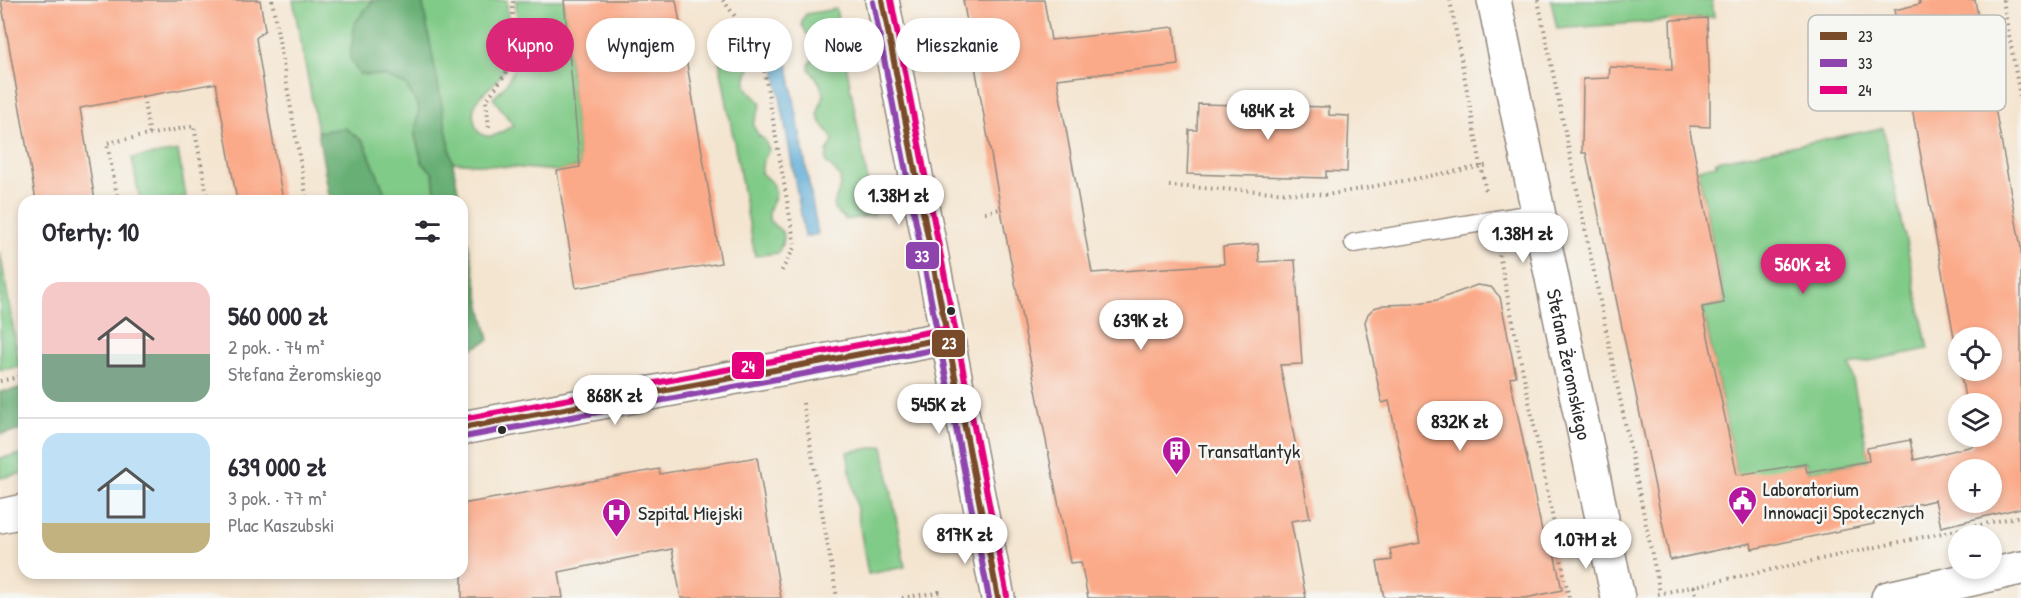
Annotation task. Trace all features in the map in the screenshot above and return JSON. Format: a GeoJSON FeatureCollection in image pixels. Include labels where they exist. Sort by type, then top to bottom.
{"type":"FeatureCollection","features":[{"type":"Feature","properties":{"kind":"street"},"geometry":{"type":"LineString","coordinates":[[882,0],[998,598]]}},
{"type":"Feature","properties":{"kind":"street","name":"Stefana Żeromskiego"},"geometry":{"type":"LineString","coordinates":[[1494,0],[1603,525],[1634,597]]}},
{"type":"Feature","properties":{"kind":"street"},"geometry":{"type":"LineString","coordinates":[[468,427],[947,338]]}},
{"type":"Feature","properties":{"kind":"street"},"geometry":{"type":"LineString","coordinates":[[0,516],[18,512]]}},
{"type":"Feature","properties":{"kind":"street"},"geometry":{"type":"LineString","coordinates":[[1888,598],[2021,568]]}},
{"type":"Feature","properties":{"kind":"lane"},"geometry":{"type":"LineString","coordinates":[[1354,243],[1539,213]]}},
{"type":"Feature","properties":{"kind":"path"},"geometry":{"type":"LineString","coordinates":[[272,0],[306,195]]}},
{"type":"Feature","properties":{"kind":"path"},"geometry":{"type":"LineString","coordinates":[[489,127],[486,101],[508,70],[513,49],[513,0]]}},
{"type":"Feature","properties":{"kind":"path"},"geometry":{"type":"LineString","coordinates":[[723,0],[761,52],[795,246],[780,274]]}},
{"type":"Feature","properties":{"kind":"path"},"geometry":{"type":"LineString","coordinates":[[1450,0],[1481,167],[1569,598]]}},
{"type":"Feature","properties":{"kind":"path"},"geometry":{"type":"LineString","coordinates":[[1538,0],[1660,593]]}},
{"type":"Feature","properties":{"kind":"path"},"geometry":{"type":"LineString","coordinates":[[2003,0],[2006,15]]}},
{"type":"Feature","properties":{"kind":"path"},"geometry":{"type":"LineString","coordinates":[[2006,17],[2021,102]]}},
{"type":"Feature","properties":{"kind":"path"},"geometry":{"type":"LineString","coordinates":[[143,97],[150,136]]}},
{"type":"Feature","properties":{"kind":"path"},"geometry":{"type":"LineString","coordinates":[[117,195],[107,143],[194,126],[207,195]]}},
{"type":"Feature","properties":{"kind":"path"},"geometry":{"type":"LineString","coordinates":[[1169,186],[1327,195],[1527,158]]}},
{"type":"Feature","properties":{"kind":"path"},"geometry":{"type":"LineString","coordinates":[[985,212],[1001,209]]}},
{"type":"Feature","properties":{"kind":"path"},"geometry":{"type":"LineString","coordinates":[[0,381],[18,377]]}},
{"type":"Feature","properties":{"kind":"path"},"geometry":{"type":"LineString","coordinates":[[802,399],[837,598]]}},
{"type":"Feature","properties":{"kind":"path"},"geometry":{"type":"LineString","coordinates":[[1634,597],[2021,516]]}},
{"type":"Feature","properties":{"kind":"path"},"geometry":{"type":"LineString","coordinates":[[1694,586],[1697,598]]}},
{"type":"Feature","properties":{"kind":"path"},"geometry":{"type":"LineString","coordinates":[[902,598],[939,592],[940,598]]}},
{"type":"Feature","properties":{"kind":"green space"},"geometry":{"type":"Polygon","coordinates":[[[293,0],[373,0],[355,23],[350,58],[359,74],[385,76],[406,84],[419,108],[415,135],[422,162],[433,173],[435,195],[386,195],[364,142],[345,128],[318,132],[293,0]]]}},
{"type":"Feature","properties":{"kind":"green space"},"geometry":{"type":"Polygon","coordinates":[[[373,0],[422,0],[459,195],[435,195],[433,173],[422,162],[415,135],[419,108],[406,85],[385,76],[359,74],[350,58],[355,23],[373,0]]]}},
{"type":"Feature","properties":{"kind":"green space"},"geometry":{"type":"Polygon","coordinates":[[[422,0],[507,0],[507,18],[486,18],[486,72],[503,72],[474,106],[475,124],[479,132],[487,136],[499,134],[513,125],[493,98],[503,88],[512,72],[571,72],[580,167],[557,171],[452,162],[422,0]]]}},
{"type":"Feature","properties":{"kind":"green space"},"geometry":{"type":"Polygon","coordinates":[[[516,0],[564,0],[566,18],[516,18],[516,0]]]}},
{"type":"Feature","properties":{"kind":"green space"},"geometry":{"type":"Polygon","coordinates":[[[1551,0],[1712,0],[1714,17],[1557,29],[1551,0]]]}},
{"type":"Feature","properties":{"kind":"green space"},"geometry":{"type":"Polygon","coordinates":[[[836,9],[838,18],[804,18],[804,29],[802,20],[806,14],[836,9]]]}},
{"type":"Feature","properties":{"kind":"green space"},"geometry":{"type":"Polygon","coordinates":[[[721,72],[748,72],[746,85],[761,104],[753,125],[769,150],[763,161],[761,173],[772,183],[776,194],[769,211],[769,220],[781,230],[784,236],[778,253],[755,256],[721,72]]]}},
{"type":"Feature","properties":{"kind":"green space"},"geometry":{"type":"Polygon","coordinates":[[[811,72],[848,72],[874,215],[846,220],[834,209],[841,182],[836,172],[826,162],[827,152],[833,141],[819,118],[818,112],[824,94],[811,72]]]}},
{"type":"Feature","properties":{"kind":"green space"},"geometry":{"type":"Polygon","coordinates":[[[345,128],[364,142],[386,195],[329,195],[318,132],[345,128]]]}},
{"type":"Feature","properties":{"kind":"green space"},"geometry":{"type":"Polygon","coordinates":[[[1883,128],[1928,349],[1850,365],[1869,460],[1808,472],[1806,462],[1793,465],[1794,474],[1739,485],[1703,308],[1725,303],[1698,169],[1716,165],[1716,161],[1883,128]]]}},
{"type":"Feature","properties":{"kind":"green space"},"geometry":{"type":"Polygon","coordinates":[[[178,151],[186,195],[139,195],[132,158],[178,151]]]}},
{"type":"Feature","properties":{"kind":"green space"},"geometry":{"type":"Polygon","coordinates":[[[468,242],[489,340],[468,350],[468,242]]]}},
{"type":"Feature","properties":{"kind":"green space"},"geometry":{"type":"Polygon","coordinates":[[[0,252],[18,356],[18,367],[0,370],[0,252]]]}},
{"type":"Feature","properties":{"kind":"green space"},"geometry":{"type":"Polygon","coordinates":[[[18,389],[18,431],[0,434],[0,392],[18,389]]]}},
{"type":"Feature","properties":{"kind":"green space"},"geometry":{"type":"Polygon","coordinates":[[[883,446],[905,567],[868,574],[847,452],[883,446]]]}},
{"type":"Feature","properties":{"kind":"green space"},"geometry":{"type":"Polygon","coordinates":[[[18,455],[18,474],[0,478],[0,458],[18,455]]]}},
{"type":"Feature","properties":{"kind":"water"},"geometry":{"type":"Polygon","coordinates":[[[776,72],[789,72],[818,234],[805,237],[776,72]]]}},
{"type":"Feature","properties":{"kind":"building"},"geometry":{"type":"Polygon","coordinates":[[[1,0],[260,0],[265,30],[256,38],[282,195],[236,195],[216,83],[80,108],[94,195],[35,195],[1,0]]]}},
{"type":"Feature","properties":{"kind":"building"},"geometry":{"type":"Polygon","coordinates":[[[564,0],[676,0],[679,18],[586,18],[586,72],[688,72],[721,263],[576,288],[557,171],[580,167],[571,72],[574,72],[574,18],[566,18],[564,0]]]}},
{"type":"Feature","properties":{"kind":"building"},"geometry":{"type":"Polygon","coordinates":[[[963,0],[1044,0],[1051,40],[1174,27],[1178,65],[1057,79],[1092,273],[1224,264],[1223,247],[1258,244],[1259,262],[1295,260],[1302,364],[1280,365],[1310,518],[1291,521],[1306,598],[1088,598],[1081,562],[1070,563],[976,72],[1020,72],[1020,18],[966,18],[963,0]]]}},
{"type":"Feature","properties":{"kind":"building"},"geometry":{"type":"Polygon","coordinates":[[[1919,0],[1975,0],[1978,15],[1895,15],[1894,10],[1920,4],[1919,0]]]}},
{"type":"Feature","properties":{"kind":"building"},"geometry":{"type":"Polygon","coordinates":[[[1707,18],[1710,127],[1689,126],[1724,303],[1702,307],[1737,475],[1805,464],[1807,472],[1869,461],[1867,448],[1910,440],[1914,460],[1969,447],[2002,447],[2002,393],[1964,393],[1962,381],[2002,381],[2002,327],[1952,327],[1913,111],[1996,111],[2021,248],[2021,508],[2002,513],[2002,459],[1948,459],[1948,513],[2000,513],[1941,527],[1935,500],[1872,515],[1874,524],[1752,549],[1751,543],[1670,560],[1586,153],[1582,153],[1583,79],[1609,78],[1610,67],[1672,70],[1670,20],[1707,18]]]}},
{"type":"Feature","properties":{"kind":"building"},"geometry":{"type":"Polygon","coordinates":[[[1198,104],[1329,107],[1329,115],[1349,116],[1347,172],[1326,171],[1326,178],[1187,174],[1189,130],[1197,130],[1198,104]]]}},
{"type":"Feature","properties":{"kind":"building"},"geometry":{"type":"Polygon","coordinates":[[[1477,285],[1491,287],[1500,297],[1516,376],[1510,378],[1542,531],[1549,529],[1562,590],[1526,598],[1384,598],[1377,562],[1392,560],[1390,549],[1420,543],[1389,401],[1382,403],[1365,322],[1368,314],[1374,308],[1437,300],[1477,285]]]}},
{"type":"Feature","properties":{"kind":"building","name":"Szpital Miejski"},"geometry":{"type":"Polygon","coordinates":[[[757,457],[781,598],[681,598],[672,549],[559,572],[563,598],[462,598],[462,579],[468,579],[468,503],[659,469],[660,474],[757,457]]]}},
{"type":"Feature","properties":{"kind":"transit line","name":"23"},"geometry":{"type":"LineString","coordinates":[[882,0],[998,598]]}},
{"type":"Feature","properties":{"kind":"transit line","name":"24"},"geometry":{"type":"LineString","coordinates":[[891,0],[1007,596]]}},
{"type":"Feature","properties":{"kind":"transit line","name":"33"},"geometry":{"type":"LineString","coordinates":[[873,2],[989,598]]}},
{"type":"Feature","properties":{"kind":"transit line","name":"24"},"geometry":{"type":"LineString","coordinates":[[468,418],[945,329]]}},
{"type":"Feature","properties":{"kind":"transit line","name":"23"},"geometry":{"type":"LineString","coordinates":[[468,427],[947,338]]}},
{"type":"Feature","properties":{"kind":"transit line","name":"33"},"geometry":{"type":"LineString","coordinates":[[468,436],[949,347]]}},
{"type":"Feature","properties":{"kind":"place","name":"Transatlantyk"},"geometry":{"type":"Point","coordinates":[1177,476]}},
{"type":"Feature","properties":{"kind":"place","name":"Laboratorium Innowacji Społecznych"},"geometry":{"type":"Point","coordinates":[1742,526]}},
{"type":"Feature","properties":{"kind":"place","name":"Szpital Miejski"},"geometry":{"type":"Point","coordinates":[617,538]}}]}
